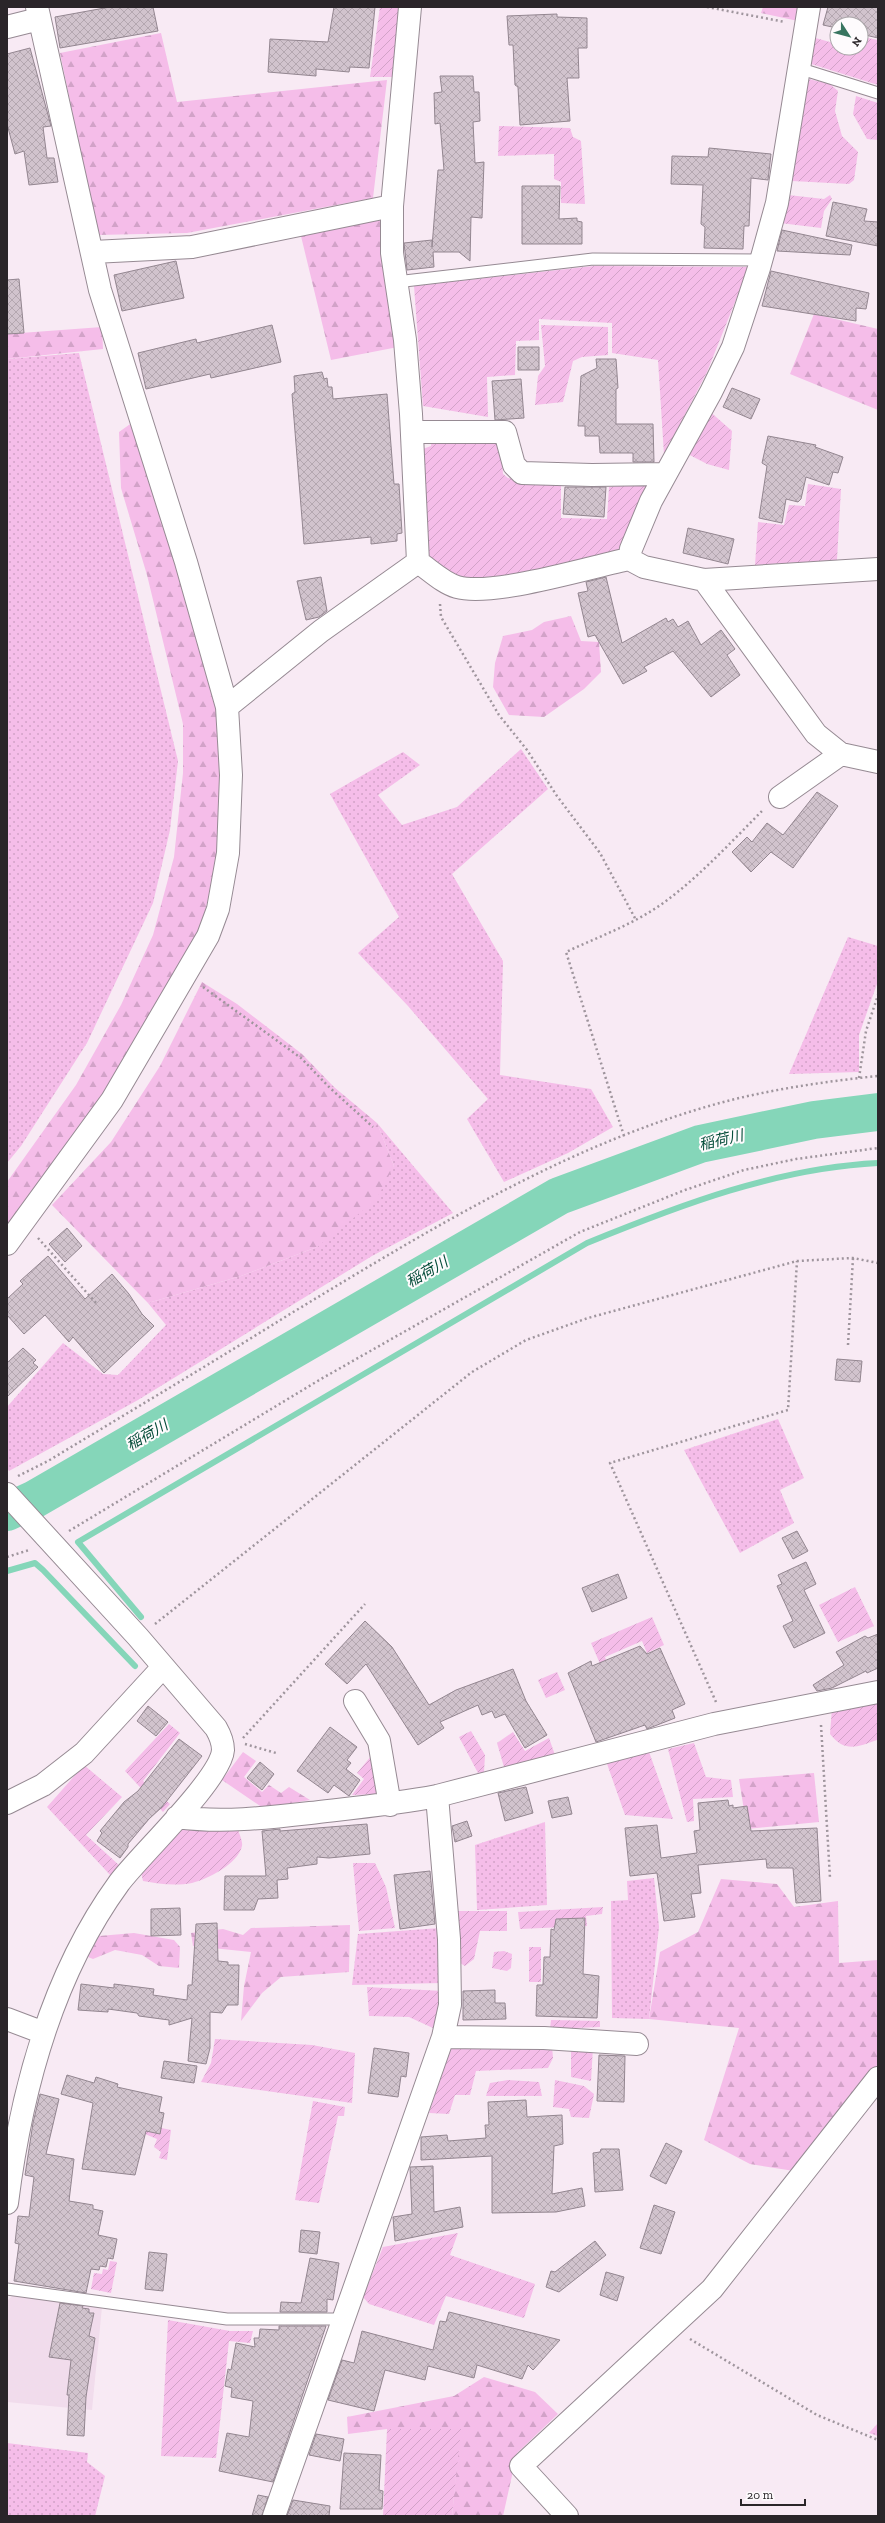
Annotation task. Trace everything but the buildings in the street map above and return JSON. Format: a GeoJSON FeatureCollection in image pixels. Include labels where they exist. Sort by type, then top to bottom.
{"type":"FeatureCollection","features":[{"type":"Feature","properties":{"kind":"street"},"geometry":{"type":"LineString","coordinates":[[410,7],[392,206],[392,253],[405,340],[412,432],[418,562]]}},
{"type":"Feature","properties":{"kind":"street"},"geometry":{"type":"LineString","coordinates":[[7,27],[38,13],[100,290],[179,540],[227,707],[230,732],[230,796],[225,881],[218,909],[208,936],[112,1100],[7,1244]]}},
{"type":"Feature","properties":{"kind":"street"},"geometry":{"type":"LineString","coordinates":[[629,559],[631,549],[651,501],[711,392],[733,347],[777,204],[807,16]]}},
{"type":"Feature","properties":{"kind":"street"},"geometry":{"type":"LineString","coordinates":[[92,252],[192,246],[392,206]]}},
{"type":"Feature","properties":{"kind":"street"},"geometry":{"type":"LineString","coordinates":[[412,432],[505,432],[514,465],[522,473],[592,475],[665,474]]}},
{"type":"Feature","properties":{"kind":"street"},"geometry":{"type":"LineString","coordinates":[[418,562],[457,587],[494,589],[629,559],[644,567],[704,580],[878,569]]}},
{"type":"Feature","properties":{"kind":"street"},"geometry":{"type":"LineString","coordinates":[[227,707],[321,631],[418,562]]}},
{"type":"Feature","properties":{"kind":"street"},"geometry":{"type":"LineString","coordinates":[[704,580],[816,734],[841,754],[878,762]]}},
{"type":"Feature","properties":{"kind":"street"},"geometry":{"type":"LineString","coordinates":[[780,797],[841,754]]}},
{"type":"Feature","properties":{"kind":"street"},"geometry":{"type":"LineString","coordinates":[[7,2203],[16,2139],[44,2033],[86,1933],[120,1882],[177,1817],[212,1774],[223,1751],[222,1739],[216,1728],[138,1637],[47,1540],[9,1486]]}},
{"type":"Feature","properties":{"kind":"street"},"geometry":{"type":"LineString","coordinates":[[7,1803],[43,1785],[84,1753],[163,1667]]}},
{"type":"Feature","properties":{"kind":"street"},"geometry":{"type":"LineString","coordinates":[[177,1817],[204,1820],[271,1817],[390,1804],[437,1796],[725,1722],[878,1692]]}},
{"type":"Feature","properties":{"kind":"street"},"geometry":{"type":"LineString","coordinates":[[355,1701],[379,1741],[390,1804]]}},
{"type":"Feature","properties":{"kind":"street"},"geometry":{"type":"LineString","coordinates":[[274,2516],[443,2037],[450,2005],[449,1939],[437,1796]]}},
{"type":"Feature","properties":{"kind":"street"},"geometry":{"type":"LineString","coordinates":[[7,2019],[44,2033]]}},
{"type":"Feature","properties":{"kind":"street"},"geometry":{"type":"LineString","coordinates":[[443,2037],[544,2038],[636,2044]]}},
{"type":"Feature","properties":{"kind":"street"},"geometry":{"type":"LineString","coordinates":[[567,2516],[521,2466],[671,2328],[717,2283],[878,2078]]}},
{"type":"Feature","properties":{"kind":"lane"},"geometry":{"type":"LineString","coordinates":[[798,68],[878,93]]}},
{"type":"Feature","properties":{"kind":"lane"},"geometry":{"type":"LineString","coordinates":[[396,282],[593,259],[761,260]]}},
{"type":"Feature","properties":{"kind":"lane"},"geometry":{"type":"LineString","coordinates":[[7,2289],[227,2319],[344,2318]]}},
{"type":"Feature","properties":{"kind":"path"},"geometry":{"type":"LineString","coordinates":[[707,7],[807,16]]}},
{"type":"Feature","properties":{"kind":"path"},"geometry":{"type":"LineString","coordinates":[[446,581],[440,596],[441,617],[498,714],[527,750],[557,796],[600,853],[636,920]]}},
{"type":"Feature","properties":{"kind":"path"},"geometry":{"type":"LineString","coordinates":[[624,1136],[566,952],[636,920],[665,902],[696,877],[768,805],[780,797]]}},
{"type":"Feature","properties":{"kind":"path"},"geometry":{"type":"LineString","coordinates":[[186,975],[302,1058],[330,1088],[373,1127]]}},
{"type":"Feature","properties":{"kind":"path"},"geometry":{"type":"LineString","coordinates":[[859,1078],[866,1031],[878,995]]}},
{"type":"Feature","properties":{"kind":"path"},"geometry":{"type":"LineString","coordinates":[[9,1486],[374,1263],[517,1183],[624,1136],[731,1100],[804,1085],[878,1076]]}},
{"type":"Feature","properties":{"kind":"path"},"geometry":{"type":"LineString","coordinates":[[47,1540],[321,1379],[580,1232],[684,1190],[744,1170],[796,1159],[878,1148]]}},
{"type":"Feature","properties":{"kind":"path"},"geometry":{"type":"LineString","coordinates":[[23,1221],[96,1304]]}},
{"type":"Feature","properties":{"kind":"path"},"geometry":{"type":"LineString","coordinates":[[848,1345],[853,1258]]}},
{"type":"Feature","properties":{"kind":"path"},"geometry":{"type":"LineString","coordinates":[[138,1637],[472,1372],[526,1340],[588,1318],[798,1261],[853,1258],[878,1263]]}},
{"type":"Feature","properties":{"kind":"path"},"geometry":{"type":"LineString","coordinates":[[725,1722],[610,1463],[788,1410],[798,1261]]}},
{"type":"Feature","properties":{"kind":"path"},"geometry":{"type":"LineString","coordinates":[[276,1752],[238,1743],[365,1604]]}},
{"type":"Feature","properties":{"kind":"path"},"geometry":{"type":"LineString","coordinates":[[820,1703],[830,1878]]}},
{"type":"Feature","properties":{"kind":"path"},"geometry":{"type":"LineString","coordinates":[[671,2328],[817,2414],[878,2440]]}},
{"type":"Feature","properties":{"kind":"shaded area"},"geometry":{"type":"Polygon","coordinates":[[[12,2296],[102,2307],[92,2410],[7,2402],[7,2301],[12,2296]]]}},
{"type":"Feature","properties":{"kind":"green space"},"geometry":{"type":"Polygon","coordinates":[[[380,7],[399,8],[394,77],[370,77],[380,7]]]}},
{"type":"Feature","properties":{"kind":"green space"},"geometry":{"type":"Polygon","coordinates":[[[763,7],[801,7],[798,21],[761,13],[763,7]]]}},
{"type":"Feature","properties":{"kind":"green space"},"geometry":{"type":"Polygon","coordinates":[[[161,33],[177,102],[387,80],[373,198],[187,233],[98,235],[60,53],[161,33]]]}},
{"type":"Feature","properties":{"kind":"green space"},"geometry":{"type":"Polygon","coordinates":[[[812,37],[829,42],[829,56],[869,56],[869,38],[878,40],[878,85],[808,63],[812,37]]]}},
{"type":"Feature","properties":{"kind":"green space"},"geometry":{"type":"Polygon","coordinates":[[[804,78],[830,84],[838,91],[835,111],[842,136],[858,152],[854,180],[849,184],[792,181],[804,78]]]}},
{"type":"Feature","properties":{"kind":"green space"},"geometry":{"type":"Polygon","coordinates":[[[856,96],[878,103],[878,140],[867,139],[853,114],[856,96]]]}},
{"type":"Feature","properties":{"kind":"green space"},"geometry":{"type":"Polygon","coordinates":[[[499,126],[570,128],[573,137],[581,141],[585,204],[561,203],[561,182],[554,179],[554,154],[498,156],[499,126]]]}},
{"type":"Feature","properties":{"kind":"green space"},"geometry":{"type":"Polygon","coordinates":[[[788,195],[824,199],[830,195],[832,199],[824,211],[821,228],[780,223],[788,195]]]}},
{"type":"Feature","properties":{"kind":"green space"},"geometry":{"type":"Polygon","coordinates":[[[383,215],[398,347],[331,360],[300,232],[383,215]]]}},
{"type":"Feature","properties":{"kind":"green space"},"geometry":{"type":"Polygon","coordinates":[[[594,266],[749,267],[707,372],[664,455],[658,360],[612,353],[612,323],[539,319],[539,340],[516,341],[515,375],[487,377],[488,417],[423,406],[414,286],[594,266]]]}},
{"type":"Feature","properties":{"kind":"green space"},"geometry":{"type":"Polygon","coordinates":[[[814,314],[878,329],[878,410],[790,374],[814,314]]]}},
{"type":"Feature","properties":{"kind":"green space"},"geometry":{"type":"Polygon","coordinates":[[[541,325],[608,327],[608,355],[582,357],[573,361],[563,402],[535,405],[538,376],[545,366],[541,325]]]}},
{"type":"Feature","properties":{"kind":"green space"},"geometry":{"type":"Polygon","coordinates":[[[102,327],[103,349],[7,359],[7,334],[102,327]]]}},
{"type":"Feature","properties":{"kind":"green space"},"geometry":{"type":"Polygon","coordinates":[[[79,353],[178,761],[170,830],[153,903],[87,1043],[21,1146],[7,1163],[7,359],[79,353]]]}},
{"type":"Feature","properties":{"kind":"green space"},"geometry":{"type":"Polygon","coordinates":[[[707,409],[732,431],[729,470],[707,464],[684,452],[707,409]]]}},
{"type":"Feature","properties":{"kind":"green space"},"geometry":{"type":"Polygon","coordinates":[[[133,422],[219,712],[222,792],[219,854],[201,927],[107,1090],[7,1227],[7,1182],[76,1085],[121,1005],[153,935],[174,857],[183,773],[183,724],[147,575],[121,488],[119,432],[133,422]]]}},
{"type":"Feature","properties":{"kind":"green space"},"geometry":{"type":"Polygon","coordinates":[[[432,437],[500,438],[503,474],[508,478],[561,485],[561,518],[607,519],[609,487],[651,483],[623,552],[481,583],[456,577],[427,558],[420,450],[431,446],[432,437]]]}},
{"type":"Feature","properties":{"kind":"green space"},"geometry":{"type":"Polygon","coordinates":[[[808,484],[841,489],[837,560],[755,565],[758,522],[784,525],[789,505],[805,506],[808,484]]]}},
{"type":"Feature","properties":{"kind":"green space"},"geometry":{"type":"Polygon","coordinates":[[[571,616],[581,641],[599,642],[601,672],[584,689],[544,717],[509,715],[493,687],[495,663],[503,636],[532,630],[544,622],[571,616]]]}},
{"type":"Feature","properties":{"kind":"green space"},"geometry":{"type":"Polygon","coordinates":[[[521,749],[548,789],[452,874],[503,961],[500,1075],[591,1089],[613,1127],[568,1153],[504,1182],[467,1119],[488,1099],[408,1006],[358,953],[399,917],[330,794],[403,752],[420,765],[378,795],[402,825],[457,807],[521,749]]]}},
{"type":"Feature","properties":{"kind":"green space"},"geometry":{"type":"Polygon","coordinates":[[[848,937],[878,946],[878,981],[859,1035],[859,1072],[789,1074],[848,937]]]}},
{"type":"Feature","properties":{"kind":"green space"},"geometry":{"type":"Polygon","coordinates":[[[202,982],[237,1004],[302,1054],[334,1087],[377,1123],[394,1166],[376,1200],[317,1247],[241,1276],[148,1303],[52,1205],[111,1142],[160,1066],[202,982]]]}},
{"type":"Feature","properties":{"kind":"green space"},"geometry":{"type":"Polygon","coordinates":[[[377,1123],[453,1213],[372,1256],[138,1400],[9,1471],[7,1468],[7,1407],[63,1343],[103,1374],[118,1375],[166,1325],[148,1303],[241,1276],[317,1247],[394,1166],[377,1123]]]}},
{"type":"Feature","properties":{"kind":"green space"},"geometry":{"type":"Polygon","coordinates":[[[778,1419],[804,1478],[780,1490],[794,1523],[740,1553],[684,1450],[778,1419]]]}},
{"type":"Feature","properties":{"kind":"green space"},"geometry":{"type":"Polygon","coordinates":[[[855,1587],[874,1626],[838,1642],[819,1605],[855,1587]]]}},
{"type":"Feature","properties":{"kind":"green space"},"geometry":{"type":"Polygon","coordinates":[[[652,1617],[664,1645],[647,1653],[642,1641],[605,1657],[616,1685],[610,1687],[591,1643],[652,1617]]]}},
{"type":"Feature","properties":{"kind":"green space"},"geometry":{"type":"Polygon","coordinates":[[[557,1672],[565,1690],[546,1698],[538,1680],[557,1672]]]}},
{"type":"Feature","properties":{"kind":"green space"},"geometry":{"type":"Polygon","coordinates":[[[878,1701],[877,1740],[852,1747],[841,1744],[830,1734],[832,1708],[878,1701]]]}},
{"type":"Feature","properties":{"kind":"green space"},"geometry":{"type":"Polygon","coordinates":[[[169,1724],[180,1733],[143,1781],[170,1804],[163,1812],[125,1771],[169,1724]]]}},
{"type":"Feature","properties":{"kind":"green space"},"geometry":{"type":"Polygon","coordinates":[[[471,1731],[485,1755],[484,1772],[478,1773],[459,1737],[471,1731]]]}},
{"type":"Feature","properties":{"kind":"green space"},"geometry":{"type":"Polygon","coordinates":[[[513,1732],[525,1751],[549,1738],[555,1755],[504,1767],[497,1743],[513,1732]]]}},
{"type":"Feature","properties":{"kind":"green space"},"geometry":{"type":"Polygon","coordinates":[[[694,1743],[706,1777],[731,1780],[733,1797],[693,1799],[694,1821],[687,1822],[668,1749],[694,1743]]]}},
{"type":"Feature","properties":{"kind":"green space"},"geometry":{"type":"Polygon","coordinates":[[[648,1749],[673,1819],[625,1815],[606,1761],[648,1749]]]}},
{"type":"Feature","properties":{"kind":"green space"},"geometry":{"type":"Polygon","coordinates":[[[243,1752],[256,1761],[244,1777],[262,1792],[269,1785],[281,1793],[289,1787],[310,1800],[263,1808],[222,1780],[243,1752]]]}},
{"type":"Feature","properties":{"kind":"green space"},"geometry":{"type":"Polygon","coordinates":[[[372,1755],[379,1794],[352,1795],[364,1779],[357,1773],[372,1755]]]}},
{"type":"Feature","properties":{"kind":"green space"},"geometry":{"type":"Polygon","coordinates":[[[84,1765],[122,1797],[86,1835],[120,1866],[111,1876],[47,1807],[84,1765]]]}},
{"type":"Feature","properties":{"kind":"green space"},"geometry":{"type":"Polygon","coordinates":[[[814,1773],[819,1822],[747,1829],[739,1779],[814,1773]]]}},
{"type":"Feature","properties":{"kind":"green space"},"geometry":{"type":"Polygon","coordinates":[[[545,1822],[547,1905],[477,1910],[475,1845],[545,1822]]]}},
{"type":"Feature","properties":{"kind":"green space"},"geometry":{"type":"Polygon","coordinates":[[[238,1829],[242,1846],[235,1859],[222,1870],[199,1881],[186,1884],[167,1884],[143,1881],[141,1872],[179,1830],[238,1829]]]}},
{"type":"Feature","properties":{"kind":"green space"},"geometry":{"type":"Polygon","coordinates":[[[353,1863],[375,1863],[386,1887],[395,1928],[359,1931],[353,1863]]]}},
{"type":"Feature","properties":{"kind":"green space"},"geometry":{"type":"Polygon","coordinates":[[[654,1878],[659,1927],[649,2019],[612,2018],[611,1901],[628,1900],[627,1881],[654,1878]]]}},
{"type":"Feature","properties":{"kind":"green space"},"geometry":{"type":"Polygon","coordinates":[[[721,1879],[777,1884],[794,1907],[838,1901],[839,1963],[878,1960],[878,2064],[794,2171],[750,2164],[704,2140],[739,2028],[649,2019],[660,1952],[698,1932],[721,1879]]]}},
{"type":"Feature","properties":{"kind":"green space"},"geometry":{"type":"Polygon","coordinates":[[[603,1907],[602,1914],[586,1916],[587,1926],[520,1929],[518,1912],[603,1907]]]}},
{"type":"Feature","properties":{"kind":"green space"},"geometry":{"type":"Polygon","coordinates":[[[458,1911],[507,1911],[507,1931],[480,1931],[474,1959],[465,1966],[460,1963],[458,1911]]]}},
{"type":"Feature","properties":{"kind":"green space"},"geometry":{"type":"Polygon","coordinates":[[[350,1925],[349,1972],[281,1977],[262,1993],[241,2021],[244,1986],[251,1952],[193,1946],[191,1933],[223,1929],[243,1935],[251,1928],[350,1925]]]}},
{"type":"Feature","properties":{"kind":"green space"},"geometry":{"type":"Polygon","coordinates":[[[440,1928],[443,1983],[352,1985],[358,1934],[440,1928]]]}},
{"type":"Feature","properties":{"kind":"green space"},"geometry":{"type":"Polygon","coordinates":[[[134,1933],[174,1940],[180,1947],[179,1968],[159,1966],[142,1955],[115,1950],[93,1959],[88,1957],[99,1936],[134,1933]]]}},
{"type":"Feature","properties":{"kind":"green space"},"geometry":{"type":"Polygon","coordinates":[[[529,1947],[541,1947],[541,1982],[529,1982],[529,1947]]]}},
{"type":"Feature","properties":{"kind":"green space"},"geometry":{"type":"Polygon","coordinates":[[[504,1951],[512,1954],[511,1968],[507,1971],[492,1968],[494,1952],[504,1951]]]}},
{"type":"Feature","properties":{"kind":"green space"},"geometry":{"type":"Polygon","coordinates":[[[367,1987],[443,1991],[435,2029],[409,2017],[369,2016],[367,1987]]]}},
{"type":"Feature","properties":{"kind":"green space"},"geometry":{"type":"Polygon","coordinates":[[[551,2020],[600,2021],[600,2027],[550,2029],[551,2020]]]}},
{"type":"Feature","properties":{"kind":"green space"},"geometry":{"type":"Polygon","coordinates":[[[215,2039],[312,2045],[355,2053],[352,2103],[201,2082],[211,2063],[215,2039]]]}},
{"type":"Feature","properties":{"kind":"green space"},"geometry":{"type":"Polygon","coordinates":[[[452,2044],[552,2046],[553,2058],[548,2068],[476,2071],[470,2095],[455,2095],[449,2114],[429,2113],[452,2044]]]}},
{"type":"Feature","properties":{"kind":"green space"},"geometry":{"type":"Polygon","coordinates":[[[571,2045],[593,2047],[591,2081],[571,2077],[571,2045]]]}},
{"type":"Feature","properties":{"kind":"green space"},"geometry":{"type":"Polygon","coordinates":[[[508,2080],[539,2082],[542,2096],[486,2096],[490,2083],[508,2080]]]}},
{"type":"Feature","properties":{"kind":"green space"},"geometry":{"type":"Polygon","coordinates":[[[555,2080],[584,2086],[594,2094],[589,2118],[571,2117],[569,2109],[553,2107],[555,2080]]]}},
{"type":"Feature","properties":{"kind":"green space"},"geometry":{"type":"Polygon","coordinates":[[[313,2101],[345,2107],[344,2116],[338,2116],[319,2203],[295,2200],[313,2101]]]}},
{"type":"Feature","properties":{"kind":"green space"},"geometry":{"type":"Polygon","coordinates":[[[147,2125],[171,2130],[167,2160],[159,2158],[161,2152],[154,2147],[157,2139],[145,2134],[147,2125]]]}},
{"type":"Feature","properties":{"kind":"green space"},"geometry":{"type":"Polygon","coordinates":[[[458,2233],[450,2255],[535,2284],[524,2318],[446,2296],[434,2325],[369,2304],[363,2297],[383,2247],[458,2233]]]}},
{"type":"Feature","properties":{"kind":"green space"},"geometry":{"type":"Polygon","coordinates":[[[110,2261],[117,2262],[111,2293],[91,2289],[94,2273],[102,2274],[103,2269],[108,2270],[110,2261]]]}},
{"type":"Feature","properties":{"kind":"green space"},"geometry":{"type":"Polygon","coordinates":[[[168,2320],[230,2331],[253,2331],[250,2343],[229,2341],[216,2458],[161,2456],[168,2320]]]}},
{"type":"Feature","properties":{"kind":"green space"},"geometry":{"type":"Polygon","coordinates":[[[484,2377],[535,2392],[558,2414],[517,2453],[503,2516],[452,2516],[460,2429],[387,2429],[348,2434],[347,2417],[454,2396],[484,2377]]]}},
{"type":"Feature","properties":{"kind":"green space"},"geometry":{"type":"Polygon","coordinates":[[[878,2423],[878,2436],[869,2433],[878,2423]]]}},
{"type":"Feature","properties":{"kind":"green space"},"geometry":{"type":"Polygon","coordinates":[[[387,2429],[461,2429],[452,2516],[383,2516],[387,2429]]]}},
{"type":"Feature","properties":{"kind":"green space"},"geometry":{"type":"Polygon","coordinates":[[[7,2443],[88,2453],[87,2462],[105,2476],[95,2516],[7,2516],[7,2443]]]}},
{"type":"Feature","properties":{"kind":"waterway","name":"稲荷川"},"geometry":{"type":"LineString","coordinates":[[7,1512],[35,1499],[559,1196],[700,1144],[814,1120],[878,1112]]}},
{"type":"Feature","properties":{"kind":"waterway"},"geometry":{"type":"LineString","coordinates":[[141,1617],[78,1542],[587,1243],[693,1202],[766,1180],[840,1166],[878,1163]]}},
{"type":"Feature","properties":{"kind":"waterway"},"geometry":{"type":"LineString","coordinates":[[7,1571],[35,1563],[135,1666]]}}]}
